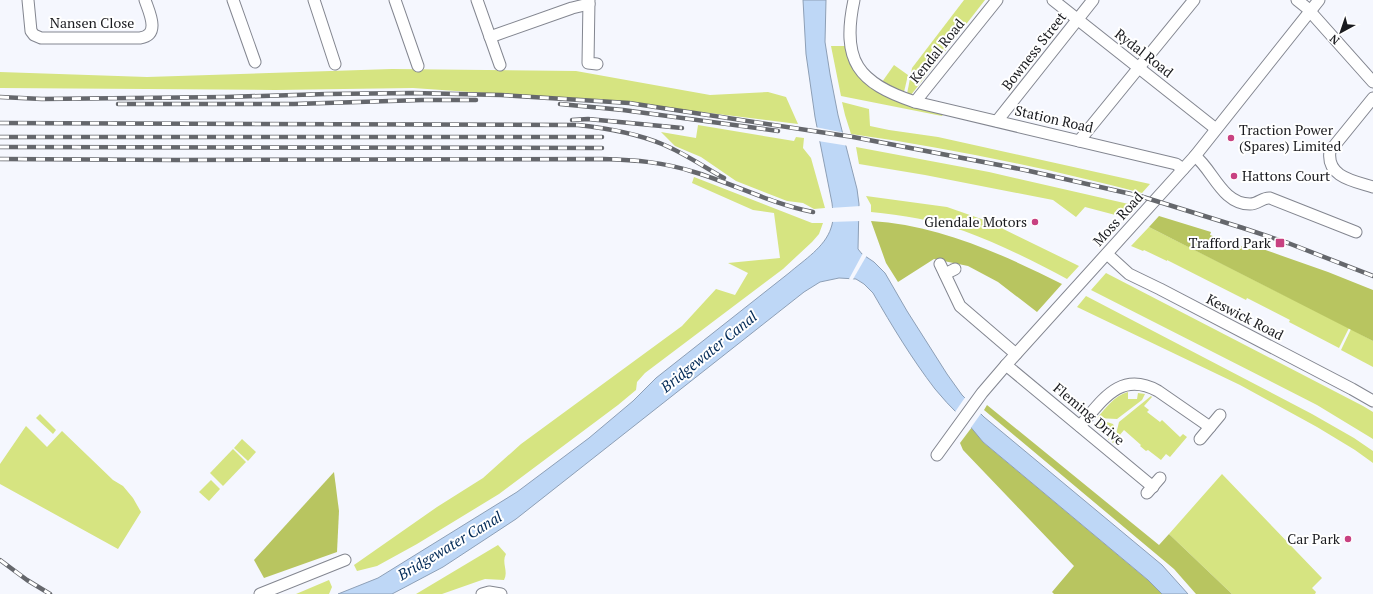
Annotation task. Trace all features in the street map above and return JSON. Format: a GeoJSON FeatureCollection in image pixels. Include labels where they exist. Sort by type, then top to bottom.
{"type":"FeatureCollection","features":[{"type":"Feature","properties":{"kind":"street","name":"Nansen Close"},"geometry":{"type":"LineString","coordinates":[[28,0],[32,31],[34,35],[41,38],[140,38],[147,36],[152,30],[153,26],[145,0]]}},
{"type":"Feature","properties":{"kind":"street"},"geometry":{"type":"LineString","coordinates":[[233,0],[254,62]]}},
{"type":"Feature","properties":{"kind":"street"},"geometry":{"type":"LineString","coordinates":[[314,0],[335,64]]}},
{"type":"Feature","properties":{"kind":"street"},"geometry":{"type":"LineString","coordinates":[[395,0],[418,66]]}},
{"type":"Feature","properties":{"kind":"street"},"geometry":{"type":"LineString","coordinates":[[477,0],[500,65]]}},
{"type":"Feature","properties":{"kind":"street","name":"Station Road"},"geometry":{"type":"LineString","coordinates":[[854,0],[850,20],[849,36],[856,65],[868,80],[895,95],[915,102],[1176,164],[1183,169]]}},
{"type":"Feature","properties":{"kind":"street","name":"Kendal Road"},"geometry":{"type":"LineString","coordinates":[[915,102],[996,0]]}},
{"type":"Feature","properties":{"kind":"street","name":"Rydal Road"},"geometry":{"type":"LineString","coordinates":[[1053,0],[1216,129]]}},
{"type":"Feature","properties":{"kind":"street","name":"Bowness Street"},"geometry":{"type":"LineString","coordinates":[[998,121],[1093,0]]}},
{"type":"Feature","properties":{"kind":"street"},"geometry":{"type":"LineString","coordinates":[[1079,141],[1194,0]]}},
{"type":"Feature","properties":{"kind":"street"},"geometry":{"type":"LineString","coordinates":[[1297,0],[1310,12],[1373,82]]}},
{"type":"Feature","properties":{"kind":"street","name":"Moss Road"},"geometry":{"type":"LineString","coordinates":[[937,455],[982,393],[1195,156],[1319,0]]}},
{"type":"Feature","properties":{"kind":"street"},"geometry":{"type":"LineString","coordinates":[[490,37],[589,2],[588,62],[597,64]]}},
{"type":"Feature","properties":{"kind":"street"},"geometry":{"type":"LineString","coordinates":[[1373,98],[1330,151],[1329,158],[1332,168],[1339,174],[1373,187]]}},
{"type":"Feature","properties":{"kind":"street"},"geometry":{"type":"LineString","coordinates":[[1195,156],[1202,161],[1220,187],[1232,198],[1238,201],[1251,204],[1267,197],[1329,226],[1356,232]]}},
{"type":"Feature","properties":{"kind":"street","name":"Keswick Road"},"geometry":{"type":"LineString","coordinates":[[1107,254],[1125,271],[1134,277],[1160,289],[1352,389],[1373,402]]}},
{"type":"Feature","properties":{"kind":"street"},"geometry":{"type":"LineString","coordinates":[[940,264],[950,272],[960,306],[1016,354]]}},
{"type":"Feature","properties":{"kind":"street","name":"Fleming Drive"},"geometry":{"type":"LineString","coordinates":[[1006,365],[1080,426],[1150,490],[1160,478]]}},
{"type":"Feature","properties":{"kind":"street"},"geometry":{"type":"LineString","coordinates":[[1080,426],[1108,394],[1121,386],[1136,384],[1152,387],[1210,427]]}},
{"type":"Feature","properties":{"kind":"street"},"geometry":{"type":"LineString","coordinates":[[1200,439],[1220,415]]}},
{"type":"Feature","properties":{"kind":"street"},"geometry":{"type":"LineString","coordinates":[[260,594],[345,560]]}},
{"type":"Feature","properties":{"kind":"street"},"geometry":{"type":"LineString","coordinates":[[482,594],[489,592],[501,594]]}},
{"type":"Feature","properties":{"kind":"green space"},"geometry":{"type":"Polygon","coordinates":[[[964,0],[985,0],[911,95],[907,94],[912,68],[964,0]]]}},
{"type":"Feature","properties":{"kind":"green space"},"geometry":{"type":"Polygon","coordinates":[[[831,46],[845,46],[851,62],[859,75],[870,86],[882,94],[896,101],[943,114],[942,116],[841,96],[831,46]]]}},
{"type":"Feature","properties":{"kind":"green space"},"geometry":{"type":"Polygon","coordinates":[[[894,65],[908,75],[904,92],[882,82],[894,65]]]}},
{"type":"Feature","properties":{"kind":"green space"},"geometry":{"type":"Polygon","coordinates":[[[392,69],[576,71],[710,95],[768,92],[786,97],[798,124],[629,103],[413,88],[275,90],[0,88],[0,72],[147,77],[392,69]]]}},
{"type":"Feature","properties":{"kind":"green space"},"geometry":{"type":"Polygon","coordinates":[[[842,102],[869,109],[870,126],[938,137],[1150,184],[1142,193],[997,159],[851,134],[842,102]]]}},
{"type":"Feature","properties":{"kind":"green space"},"geometry":{"type":"Polygon","coordinates":[[[698,125],[794,141],[796,137],[804,138],[803,148],[811,158],[825,208],[814,209],[803,203],[787,201],[736,181],[701,157],[675,146],[661,132],[696,138],[698,125]]]}},
{"type":"Feature","properties":{"kind":"green space"},"geometry":{"type":"Polygon","coordinates":[[[856,147],[989,172],[1133,205],[1123,217],[1085,207],[1076,217],[1053,200],[925,175],[859,164],[856,147]]]}},
{"type":"Feature","properties":{"kind":"green space"},"geometry":{"type":"Polygon","coordinates":[[[694,177],[812,223],[823,223],[819,234],[783,269],[645,373],[637,382],[636,390],[618,405],[499,494],[417,544],[377,566],[357,571],[354,565],[437,507],[483,478],[521,444],[682,326],[716,289],[735,295],[748,273],[728,263],[780,258],[774,213],[753,210],[692,183],[694,177]]]}},
{"type":"Feature","properties":{"kind":"green space"},"geometry":{"type":"Polygon","coordinates":[[[866,196],[947,207],[987,221],[1079,266],[1067,279],[1016,253],[964,231],[918,218],[871,212],[871,205],[866,196]]]}},
{"type":"Feature","properties":{"kind":"green space"},"geometry":{"type":"Polygon","coordinates":[[[1159,216],[1211,232],[1210,235],[1252,250],[1254,246],[1328,272],[1373,290],[1373,341],[1149,227],[1159,216]]]}},
{"type":"Feature","properties":{"kind":"green space"},"geometry":{"type":"Polygon","coordinates":[[[871,221],[921,228],[970,243],[1016,262],[1062,284],[1037,312],[998,282],[968,266],[934,259],[898,282],[886,263],[871,221]]]}},
{"type":"Feature","properties":{"kind":"green space"},"geometry":{"type":"Polygon","coordinates":[[[1149,227],[1349,328],[1339,348],[1289,322],[1290,320],[1247,298],[1246,300],[1167,260],[1131,246],[1149,227]]]}},
{"type":"Feature","properties":{"kind":"green space"},"geometry":{"type":"Polygon","coordinates":[[[1106,273],[1373,412],[1373,439],[1317,405],[1091,290],[1106,273]]]}},
{"type":"Feature","properties":{"kind":"green space"},"geometry":{"type":"Polygon","coordinates":[[[1086,296],[1312,414],[1354,438],[1373,451],[1373,463],[1355,450],[1317,427],[1240,385],[1077,307],[1086,296]]]}},
{"type":"Feature","properties":{"kind":"green space"},"geometry":{"type":"Polygon","coordinates":[[[1351,329],[1373,341],[1373,367],[1341,350],[1351,329]]]}},
{"type":"Feature","properties":{"kind":"green space"},"geometry":{"type":"Polygon","coordinates":[[[1128,392],[1128,399],[1137,399],[1138,393],[1145,394],[1142,400],[1117,419],[1097,418],[1114,399],[1128,392]]]}},
{"type":"Feature","properties":{"kind":"green space"},"geometry":{"type":"Polygon","coordinates":[[[1151,396],[1152,397],[1144,406],[1149,410],[1147,412],[1160,422],[1162,420],[1180,437],[1183,434],[1187,437],[1170,457],[1166,454],[1161,460],[1148,450],[1146,451],[1124,430],[1113,443],[1112,442],[1117,435],[1119,422],[1151,396]]]}},
{"type":"Feature","properties":{"kind":"green space"},"geometry":{"type":"Polygon","coordinates":[[[987,405],[1159,545],[1169,534],[1232,594],[1196,594],[1174,569],[984,410],[987,405]]]}},
{"type":"Feature","properties":{"kind":"green space"},"geometry":{"type":"Polygon","coordinates":[[[40,414],[56,430],[53,434],[36,418],[40,414]]]}},
{"type":"Feature","properties":{"kind":"green space"},"geometry":{"type":"Polygon","coordinates":[[[1107,422],[1113,424],[1115,428],[1113,434],[1109,440],[1108,439],[1113,433],[1106,427],[1101,432],[1095,424],[1107,422]]]}},
{"type":"Feature","properties":{"kind":"green space"},"geometry":{"type":"Polygon","coordinates":[[[26,426],[47,447],[62,431],[113,480],[123,486],[133,498],[141,512],[118,549],[0,484],[0,464],[26,426]]]}},
{"type":"Feature","properties":{"kind":"green space"},"geometry":{"type":"Polygon","coordinates":[[[972,427],[983,442],[1148,580],[1162,594],[1054,594],[1052,592],[1074,566],[963,450],[960,443],[972,427]]]}},
{"type":"Feature","properties":{"kind":"green space"},"geometry":{"type":"Polygon","coordinates":[[[242,439],[256,452],[248,461],[234,448],[242,439]]]}},
{"type":"Feature","properties":{"kind":"green space"},"geometry":{"type":"Polygon","coordinates":[[[233,449],[246,462],[223,486],[210,473],[233,449]]]}},
{"type":"Feature","properties":{"kind":"green space"},"geometry":{"type":"Polygon","coordinates":[[[334,472],[339,511],[337,552],[264,578],[254,560],[334,472]]]}},
{"type":"Feature","properties":{"kind":"green space"},"geometry":{"type":"Polygon","coordinates":[[[1222,474],[1322,578],[1312,588],[1316,592],[1315,594],[1232,594],[1169,534],[1222,474]]]}},
{"type":"Feature","properties":{"kind":"green space"},"geometry":{"type":"Polygon","coordinates":[[[211,480],[220,489],[209,501],[199,492],[211,480]]]}},
{"type":"Feature","properties":{"kind":"green space"},"geometry":{"type":"Polygon","coordinates":[[[498,545],[506,554],[504,561],[506,573],[504,580],[485,579],[442,594],[416,594],[498,545]]]}},
{"type":"Feature","properties":{"kind":"green space"},"geometry":{"type":"Polygon","coordinates":[[[329,580],[332,587],[329,594],[296,594],[329,580]]]}},
{"type":"Feature","properties":{"kind":"water","name":"Bridgewater Canal"},"geometry":{"type":"Polygon","coordinates":[[[803,0],[826,0],[825,42],[830,74],[838,115],[857,189],[859,204],[858,249],[885,273],[907,311],[962,395],[984,417],[1162,565],[1188,594],[1162,594],[1148,580],[983,442],[972,428],[941,396],[927,378],[902,342],[873,293],[864,284],[856,279],[839,278],[820,282],[804,292],[516,519],[443,567],[392,594],[338,594],[378,578],[517,492],[589,438],[633,401],[656,378],[789,273],[813,253],[824,241],[832,225],[833,210],[815,117],[806,54],[803,0]]]}},
{"type":"Feature","properties":{"kind":"pier"},"geometry":{"type":"Polygon","coordinates":[[[815,127],[845,133],[849,146],[818,141],[815,127]]]}},
{"type":"Feature","properties":{"kind":"pier"},"geometry":{"type":"Polygon","coordinates":[[[861,206],[861,221],[830,222],[830,208],[861,206]]]}},
{"type":"Feature","properties":{"kind":"pier"},"geometry":{"type":"Polygon","coordinates":[[[863,253],[867,255],[852,281],[849,279],[863,253]]]}},
{"type":"Feature","properties":{"kind":"pier"},"geometry":{"type":"Polygon","coordinates":[[[966,396],[982,412],[970,429],[955,412],[966,396]]]}},
{"type":"Feature","properties":{"kind":"railway"},"geometry":{"type":"LineString","coordinates":[[0,97],[42,99],[413,93],[501,95],[629,103],[853,137],[1025,170],[1140,196],[1288,243],[1373,276]]}},
{"type":"Feature","properties":{"kind":"railway"},"geometry":{"type":"LineString","coordinates":[[118,104],[294,104],[476,100]]}},
{"type":"Feature","properties":{"kind":"railway"},"geometry":{"type":"LineString","coordinates":[[560,104],[623,110],[778,131]]}},
{"type":"Feature","properties":{"kind":"railway"},"geometry":{"type":"LineString","coordinates":[[572,120],[588,119],[682,128]]}},
{"type":"Feature","properties":{"kind":"railway"},"geometry":{"type":"LineString","coordinates":[[0,123],[578,125],[620,132],[652,140],[678,152],[724,178]]}},
{"type":"Feature","properties":{"kind":"railway"},"geometry":{"type":"LineString","coordinates":[[0,137],[602,137]]}},
{"type":"Feature","properties":{"kind":"railway"},"geometry":{"type":"LineString","coordinates":[[0,147],[602,148]]}},
{"type":"Feature","properties":{"kind":"railway"},"geometry":{"type":"LineString","coordinates":[[0,159],[627,160],[649,162],[683,169],[783,204],[813,212]]}},
{"type":"Feature","properties":{"kind":"railway"},"geometry":{"type":"LineString","coordinates":[[0,560],[27,580],[50,594]]}},
{"type":"Feature","properties":{"kind":"place","name":"Traction Power (Spares) Limited"},"geometry":{"type":"Point","coordinates":[1231,138]}},
{"type":"Feature","properties":{"kind":"place","name":"Hattons Court"},"geometry":{"type":"Point","coordinates":[1234,176]}},
{"type":"Feature","properties":{"kind":"place","name":"Glendale Motors"},"geometry":{"type":"Point","coordinates":[1035,222]}},
{"type":"Feature","properties":{"kind":"place","name":"Trafford Park"},"geometry":{"type":"Point","coordinates":[1280,243]}},
{"type":"Feature","properties":{"kind":"place","name":"Car Park"},"geometry":{"type":"Point","coordinates":[1348,539]}}]}
